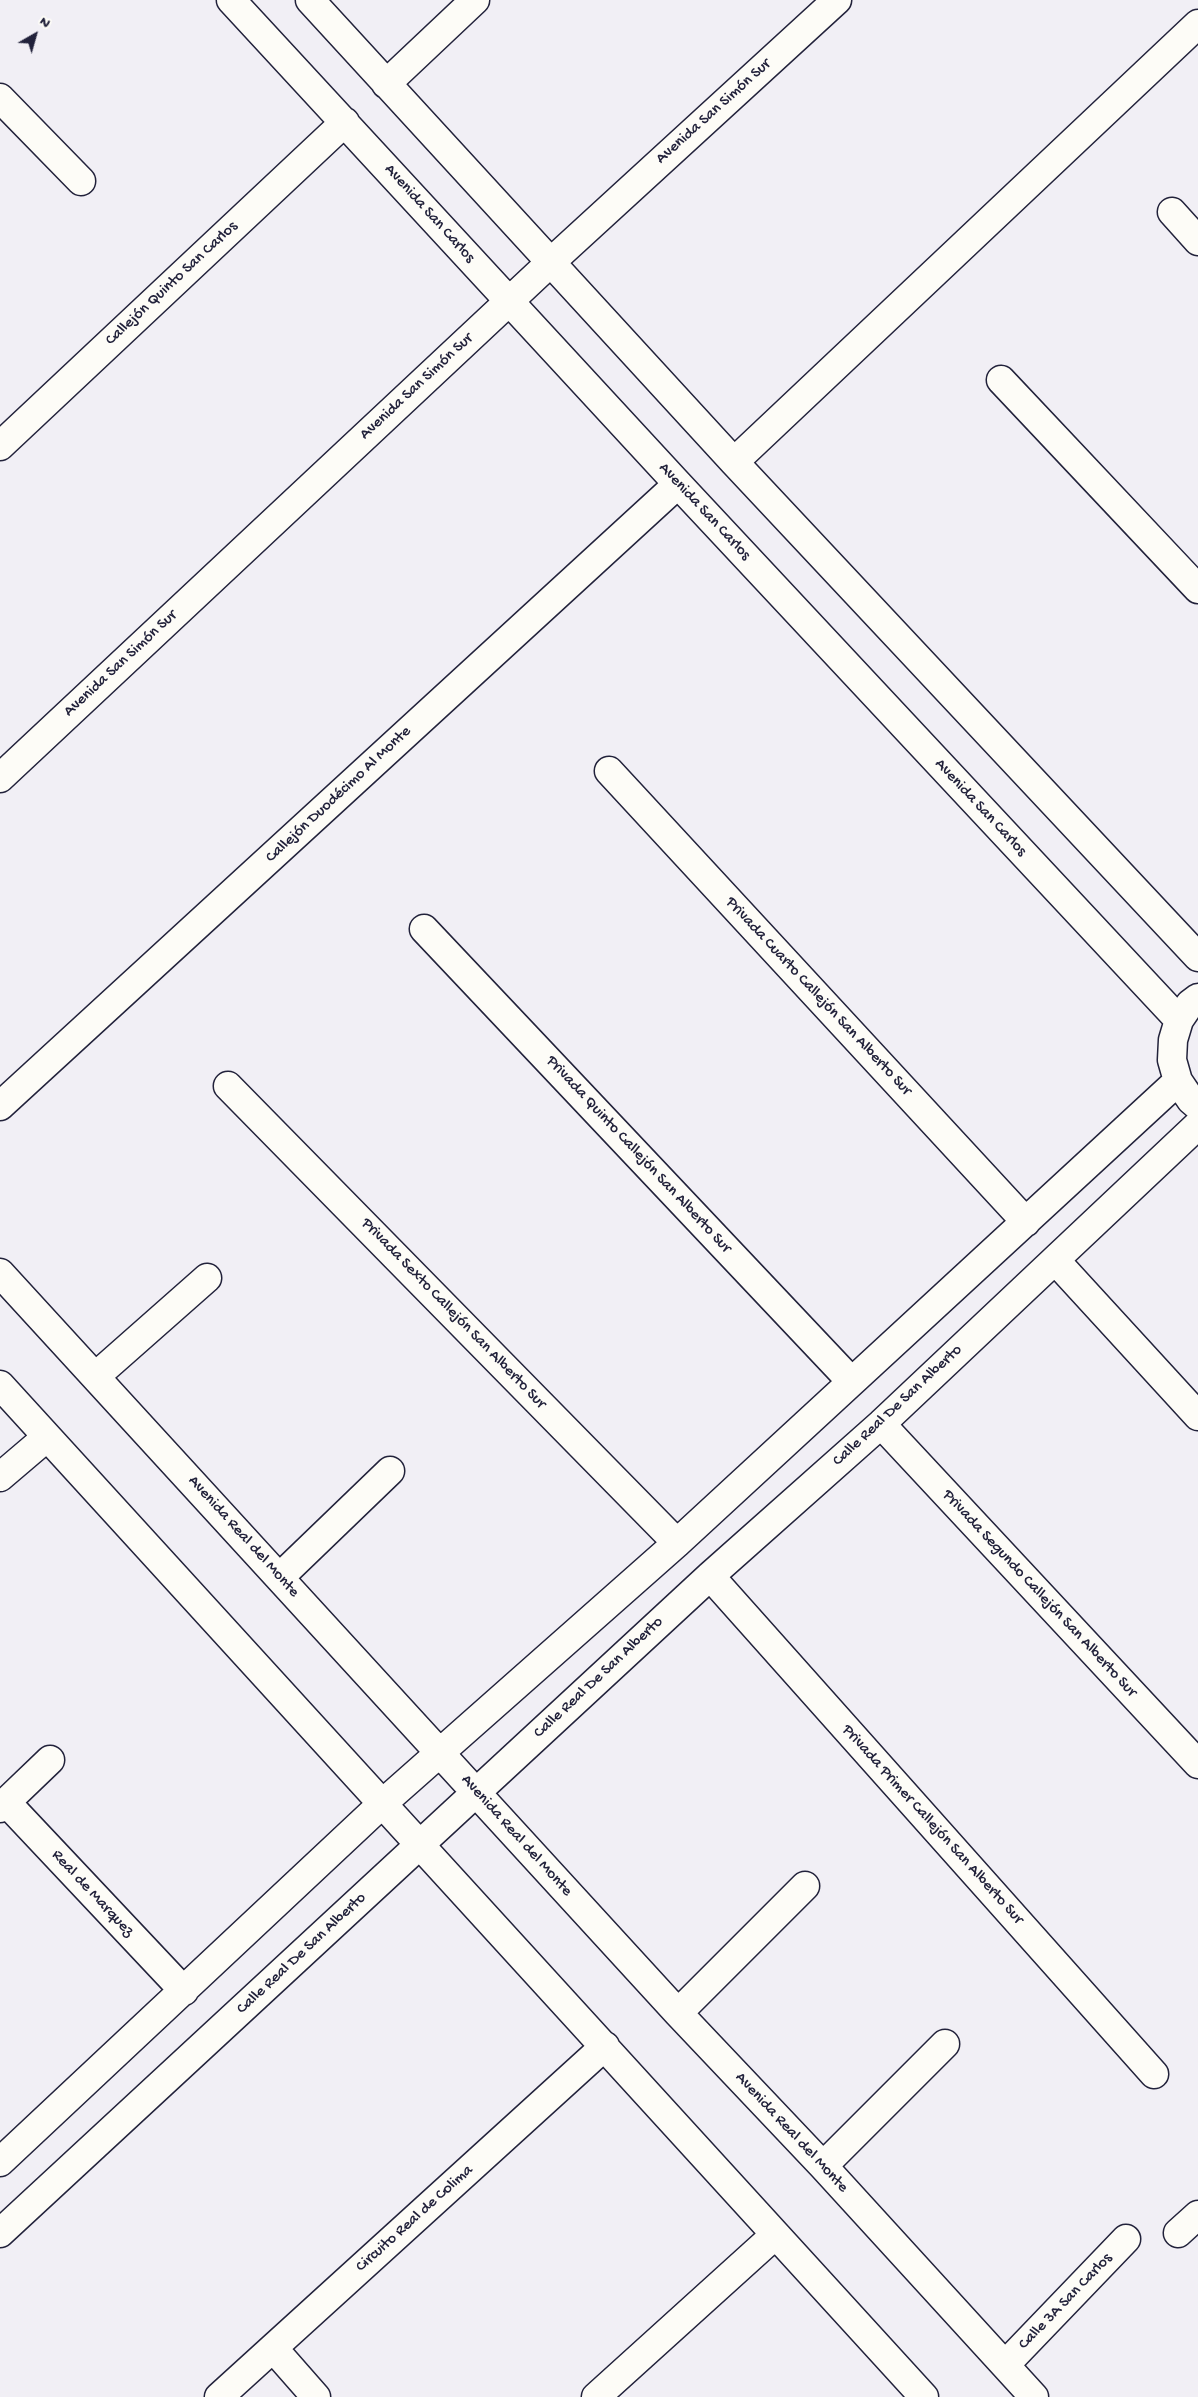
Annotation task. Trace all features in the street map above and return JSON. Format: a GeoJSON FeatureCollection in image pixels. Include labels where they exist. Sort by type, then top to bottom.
{"type":"FeatureCollection","features":[{"type":"Feature","properties":{"kind":"street","name":"Avenida San Carlos"},"geometry":{"type":"LineString","coordinates":[[231,0],[678,484],[1179,1020]]}},
{"type":"Feature","properties":{"kind":"street"},"geometry":{"type":"LineString","coordinates":[[310,0],[734,462],[1198,956]]}},
{"type":"Feature","properties":{"kind":"street"},"geometry":{"type":"LineString","coordinates":[[386,84],[475,0]]}},
{"type":"Feature","properties":{"kind":"street","name":"Avenida San Simón Sur"},"geometry":{"type":"LineString","coordinates":[[0,778],[509,301],[837,0]]}},
{"type":"Feature","properties":{"kind":"street"},"geometry":{"type":"LineString","coordinates":[[734,462],[1198,24]]}},
{"type":"Feature","properties":{"kind":"street"},"geometry":{"type":"LineString","coordinates":[[0,98],[81,181]]}},
{"type":"Feature","properties":{"kind":"street","name":"Callejón Quinto San Carlos"},"geometry":{"type":"LineString","coordinates":[[0,446],[345,122]]}},
{"type":"Feature","properties":{"kind":"street"},"geometry":{"type":"LineString","coordinates":[[1172,212],[1198,241]]}},
{"type":"Feature","properties":{"kind":"street"},"geometry":{"type":"LineString","coordinates":[[1001,380],[1198,589]]}},
{"type":"Feature","properties":{"kind":"street","name":"Callejón Duodécimo Al Monte"},"geometry":{"type":"LineString","coordinates":[[0,1106],[678,484]]}},
{"type":"Feature","properties":{"kind":"street","name":"Privada Cuarto Callejón San Alberto Sur"},"geometry":{"type":"LineString","coordinates":[[609,771],[1026,1222]]}},
{"type":"Feature","properties":{"kind":"street","name":"Privada Quinto Callejón San Alberto Sur"},"geometry":{"type":"LineString","coordinates":[[424,929],[851,1381]]}},
{"type":"Feature","properties":{"kind":"street"},"geometry":{"type":"LineString","coordinates":[[1198,998],[1190,1004],[1179,1020],[1173,1040],[1172,1060],[1178,1081],[1191,1100],[1198,1106]]}},
{"type":"Feature","properties":{"kind":"street"},"geometry":{"type":"LineString","coordinates":[[0,2162],[383,1803],[677,1543],[1178,1081]]}},
{"type":"Feature","properties":{"kind":"street","name":"Privada Sexto Callejón San Alberto Sur"},"geometry":{"type":"LineString","coordinates":[[228,1086],[677,1543]]}},
{"type":"Feature","properties":{"kind":"street","name":"Calle Real De San Alberto"},"geometry":{"type":"LineString","coordinates":[[0,2233],[710,1576],[881,1424],[1198,1125]]}},
{"type":"Feature","properties":{"kind":"street"},"geometry":{"type":"LineString","coordinates":[[1055,1260],[1198,1416]]}},
{"type":"Feature","properties":{"kind":"street","name":"Avenida Real del Monte"},"geometry":{"type":"LineString","coordinates":[[0,1273],[678,2013],[823,2166],[1034,2397]]}},
{"type":"Feature","properties":{"kind":"street"},"geometry":{"type":"LineString","coordinates":[[96,1376],[207,1278]]}},
{"type":"Feature","properties":{"kind":"street"},"geometry":{"type":"LineString","coordinates":[[0,1385],[924,2397]]}},
{"type":"Feature","properties":{"kind":"street","name":"Privada Segundo Callejón San Alberto Sur"},"geometry":{"type":"LineString","coordinates":[[881,1424],[1198,1764]]}},
{"type":"Feature","properties":{"kind":"street"},"geometry":{"type":"LineString","coordinates":[[0,1477],[47,1437]]}},
{"type":"Feature","properties":{"kind":"street"},"geometry":{"type":"LineString","coordinates":[[280,1577],[390,1471]]}},
{"type":"Feature","properties":{"kind":"street","name":"Privada Primer Callejón San Alberto Sur"},"geometry":{"type":"LineString","coordinates":[[710,1576],[1154,2074]]}},
{"type":"Feature","properties":{"kind":"street"},"geometry":{"type":"LineString","coordinates":[[3,1805],[50,1760]]}},
{"type":"Feature","properties":{"kind":"street","name":"Real de Marquez"},"geometry":{"type":"LineString","coordinates":[[3,1805],[184,1991]]}},
{"type":"Feature","properties":{"kind":"street"},"geometry":{"type":"LineString","coordinates":[[678,2013],[806,1886]]}},
{"type":"Feature","properties":{"kind":"street"},"geometry":{"type":"LineString","coordinates":[[823,2166],[945,2044]]}},
{"type":"Feature","properties":{"kind":"street","name":"Circuito Real de Colima"},"geometry":{"type":"LineString","coordinates":[[219,2397],[604,2046]]}},
{"type":"Feature","properties":{"kind":"street"},"geometry":{"type":"LineString","coordinates":[[1178,2233],[1198,2215]]}},
{"type":"Feature","properties":{"kind":"street"},"geometry":{"type":"LineString","coordinates":[[596,2397],[776,2235]]}},
{"type":"Feature","properties":{"kind":"street","name":"Calle 3A San Carlos"},"geometry":{"type":"LineString","coordinates":[[1005,2365],[1126,2239]]}},
{"type":"Feature","properties":{"kind":"street"},"geometry":{"type":"LineString","coordinates":[[273,2348],[316,2397]]}}]}
